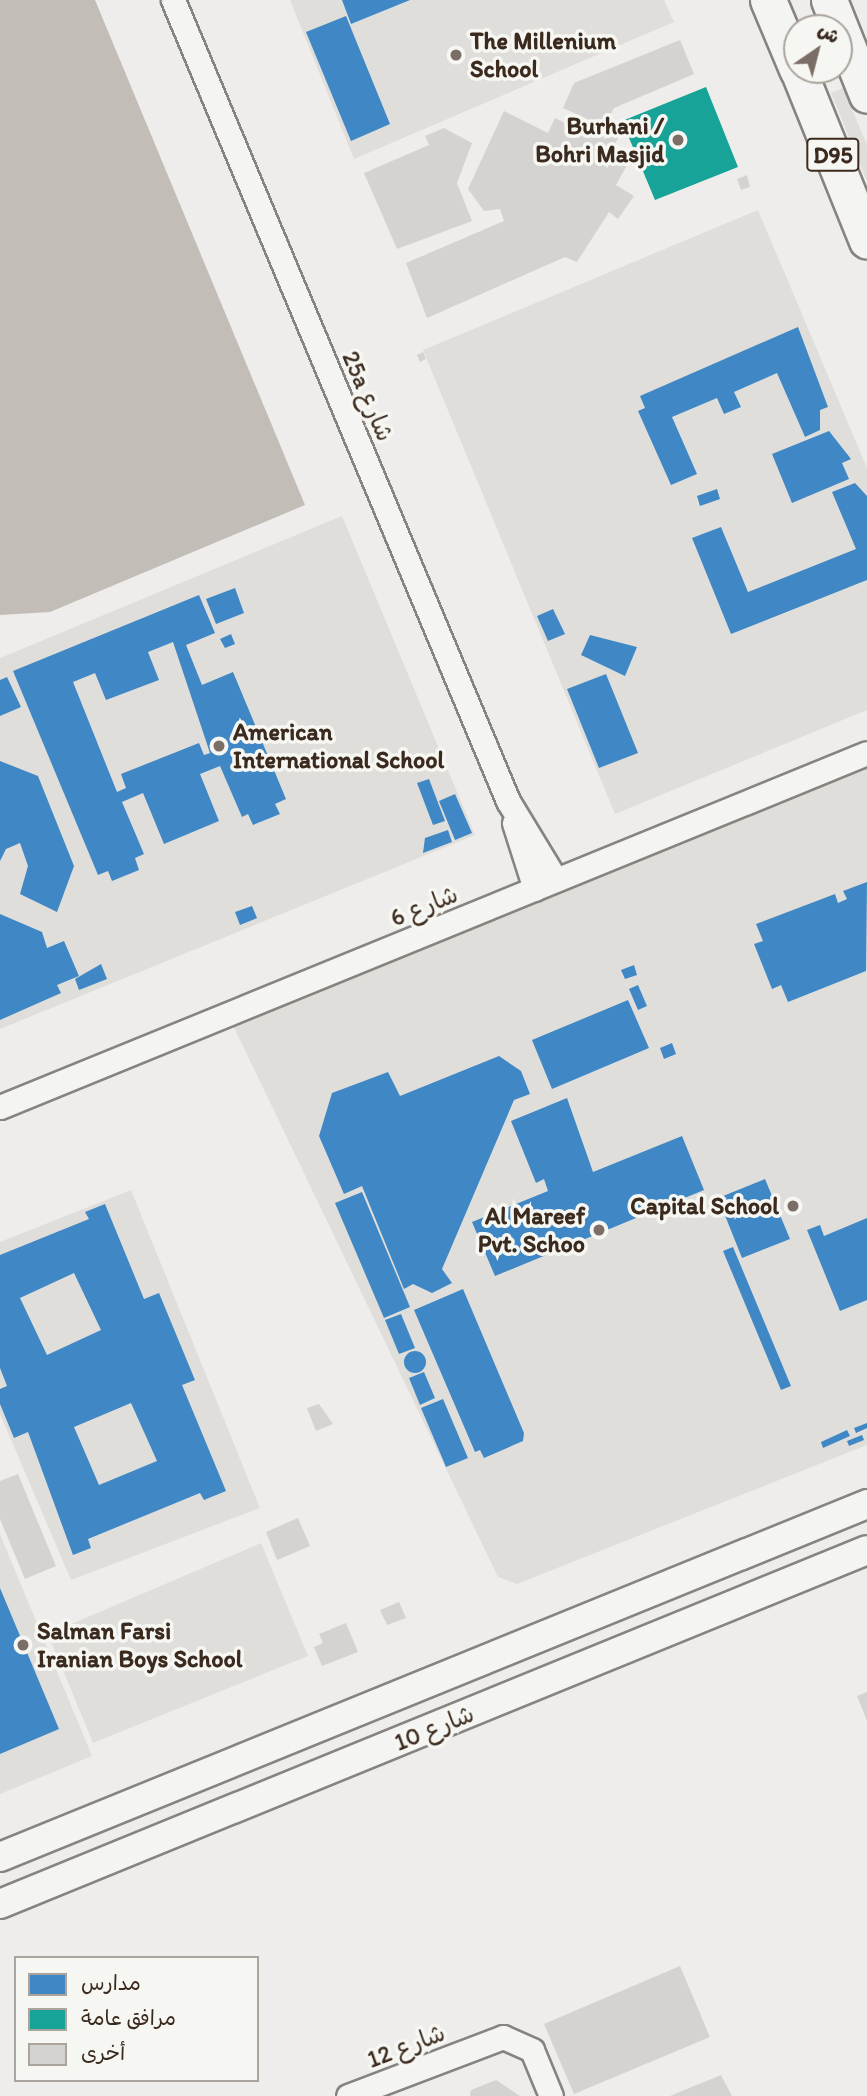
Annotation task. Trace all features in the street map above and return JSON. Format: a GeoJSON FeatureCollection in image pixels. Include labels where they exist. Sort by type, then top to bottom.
{"type":"FeatureCollection","features":[{"type":"Feature","properties":{"kind":"main road","name":"D95"},"geometry":{"type":"LineString","coordinates":[[768,0],[783,36]]}},
{"type":"Feature","properties":{"kind":"main road"},"geometry":{"type":"LineString","coordinates":[[829,0],[867,95]]}},
{"type":"Feature","properties":{"kind":"main road","name":"D95"},"geometry":{"type":"LineString","coordinates":[[803,84],[867,241]]}},
{"type":"Feature","properties":{"kind":"street","name":"25a شارع"},"geometry":{"type":"LineString","coordinates":[[173,0],[513,813],[546,885]]}},
{"type":"Feature","properties":{"kind":"street","name":"شارع 6"},"geometry":{"type":"LineString","coordinates":[[0,1107],[867,753]]}},
{"type":"Feature","properties":{"kind":"street","name":"شارع 10"},"geometry":{"type":"LineString","coordinates":[[0,1857],[867,1504]]}},
{"type":"Feature","properties":{"kind":"street","name":"شارع 10"},"geometry":{"type":"LineString","coordinates":[[0,1904],[867,1550]]}},
{"type":"Feature","properties":{"kind":"street","name":"شارع 12"},"geometry":{"type":"LineString","coordinates":[[348,2096],[483,2044],[514,2052],[549,2090]]}},
{"type":"Feature","properties":{"kind":"shaded area"},"geometry":{"type":"Polygon","coordinates":[[[0,0],[95,0],[305,505],[50,612],[0,615],[0,0]]]}},
{"type":"Feature","properties":{"kind":"shaded area","name":"The Millenium School"},"geometry":{"type":"Polygon","coordinates":[[[290,0],[664,0],[674,22],[354,159],[290,0]]]}},
{"type":"Feature","properties":{"kind":"shaded area"},"geometry":{"type":"Polygon","coordinates":[[[843,88],[867,145],[867,181],[831,93],[843,88]]]}},
{"type":"Feature","properties":{"kind":"shaded area"},"geometry":{"type":"Polygon","coordinates":[[[758,210],[867,468],[867,710],[615,814],[423,350],[758,210]]]}},
{"type":"Feature","properties":{"kind":"shaded area","name":"American International School"},"geometry":{"type":"Polygon","coordinates":[[[342,516],[475,835],[0,1029],[0,658],[342,516]]]}},
{"type":"Feature","properties":{"kind":"shaded area","name":"Al Mareef Pvt. Schoo"},"geometry":{"type":"Polygon","coordinates":[[[867,749],[867,1445],[517,1584],[498,1577],[228,1015],[867,749]]]}},
{"type":"Feature","properties":{"kind":"shaded area"},"geometry":{"type":"Polygon","coordinates":[[[131,1190],[260,1508],[71,1580],[0,1414],[0,1242],[131,1190]]]}},
{"type":"Feature","properties":{"kind":"shaded area","name":"Salman Farsi Iranian Boys School"},"geometry":{"type":"Polygon","coordinates":[[[0,1534],[92,1756],[0,1794],[0,1534]]]}},
{"type":"Feature","properties":{"kind":"shaded area"},"geometry":{"type":"Polygon","coordinates":[[[261,1543],[308,1656],[93,1743],[48,1634],[261,1543]]]}},
{"type":"Feature","properties":{"kind":"building: مدارس"},"geometry":{"type":"Polygon","coordinates":[[[342,0],[410,0],[351,24],[342,0]]]}},
{"type":"Feature","properties":{"kind":"building: مدارس"},"geometry":{"type":"Polygon","coordinates":[[[346,16],[390,124],[351,141],[306,32],[346,16]]]}},
{"type":"Feature","properties":{"kind":"building: مدارس"},"geometry":{"type":"Polygon","coordinates":[[[798,327],[828,407],[820,410],[820,430],[805,437],[777,373],[734,392],[741,407],[724,414],[717,398],[672,417],[697,474],[671,485],[638,411],[645,408],[640,396],[798,327]]]}},
{"type":"Feature","properties":{"kind":"building: مدارس"},"geometry":{"type":"Polygon","coordinates":[[[829,431],[851,459],[842,463],[849,479],[792,503],[772,454],[829,431]]]}},
{"type":"Feature","properties":{"kind":"building: مدارس"},"geometry":{"type":"Polygon","coordinates":[[[855,483],[867,496],[867,580],[731,634],[692,538],[721,527],[748,592],[856,549],[832,492],[855,483]]]}},
{"type":"Feature","properties":{"kind":"building: مدارس"},"geometry":{"type":"Polygon","coordinates":[[[717,489],[720,499],[700,506],[697,496],[717,489]]]}},
{"type":"Feature","properties":{"kind":"building: مدارس"},"geometry":{"type":"Polygon","coordinates":[[[235,588],[244,613],[216,624],[206,599],[235,588]]]}},
{"type":"Feature","properties":{"kind":"building: مدارس"},"geometry":{"type":"Polygon","coordinates":[[[199,595],[215,633],[186,645],[202,685],[233,672],[286,799],[275,804],[280,814],[253,825],[248,814],[242,817],[220,766],[200,774],[219,821],[164,844],[143,793],[122,802],[144,854],[135,858],[139,870],[112,881],[108,871],[98,875],[13,671],[199,595]],[[173,642],[148,652],[159,680],[106,700],[95,673],[73,682],[117,792],[126,788],[121,774],[199,743],[204,755],[210,753],[173,642]]]}},
{"type":"Feature","properties":{"kind":"building: مدارس"},"geometry":{"type":"Polygon","coordinates":[[[553,609],[565,634],[548,641],[537,616],[553,609]]]}},
{"type":"Feature","properties":{"kind":"building: مدارس"},"geometry":{"type":"Polygon","coordinates":[[[231,634],[235,644],[225,648],[220,639],[231,634]]]}},
{"type":"Feature","properties":{"kind":"building: مدارس"},"geometry":{"type":"Polygon","coordinates":[[[590,635],[637,647],[625,676],[581,655],[590,635]]]}},
{"type":"Feature","properties":{"kind":"building: مدارس"},"geometry":{"type":"Polygon","coordinates":[[[606,674],[638,753],[599,768],[567,689],[606,674]]]}},
{"type":"Feature","properties":{"kind":"building: مدارس"},"geometry":{"type":"Polygon","coordinates":[[[7,677],[21,707],[0,716],[0,680],[7,677]]]}},
{"type":"Feature","properties":{"kind":"building: مدارس"},"geometry":{"type":"Polygon","coordinates":[[[0,761],[38,776],[74,866],[57,912],[20,894],[28,866],[20,843],[6,849],[0,861],[0,761]]]}},
{"type":"Feature","properties":{"kind":"building: مدارس"},"geometry":{"type":"Polygon","coordinates":[[[429,779],[445,821],[433,825],[417,783],[429,779]]]}},
{"type":"Feature","properties":{"kind":"building: مدارس"},"geometry":{"type":"Polygon","coordinates":[[[455,794],[472,833],[455,840],[439,801],[455,794]]]}},
{"type":"Feature","properties":{"kind":"building: مدارس"},"geometry":{"type":"Polygon","coordinates":[[[448,830],[452,842],[423,853],[425,838],[448,830]]]}},
{"type":"Feature","properties":{"kind":"building: مدارس"},"geometry":{"type":"Polygon","coordinates":[[[867,882],[866,971],[788,1002],[781,985],[772,989],[754,944],[763,941],[756,924],[835,894],[838,903],[847,899],[843,891],[867,882]]]}},
{"type":"Feature","properties":{"kind":"building: مدارس"},"geometry":{"type":"Polygon","coordinates":[[[252,906],[257,918],[240,925],[235,912],[252,906]]]}},
{"type":"Feature","properties":{"kind":"building: مدارس"},"geometry":{"type":"Polygon","coordinates":[[[0,914],[42,932],[47,948],[64,941],[79,976],[57,985],[61,993],[0,1020],[0,914]]]}},
{"type":"Feature","properties":{"kind":"building: مدارس"},"geometry":{"type":"Polygon","coordinates":[[[101,964],[107,979],[79,990],[75,979],[101,964]]]}},
{"type":"Feature","properties":{"kind":"building: مدارس"},"geometry":{"type":"Polygon","coordinates":[[[634,965],[637,975],[625,979],[621,970],[634,965]]]}},
{"type":"Feature","properties":{"kind":"building: مدارس"},"geometry":{"type":"Polygon","coordinates":[[[638,985],[647,1006],[638,1010],[629,989],[638,985]]]}},
{"type":"Feature","properties":{"kind":"building: مدارس"},"geometry":{"type":"Polygon","coordinates":[[[628,1000],[649,1048],[552,1089],[532,1040],[628,1000]]]}},
{"type":"Feature","properties":{"kind":"building: مدارس"},"geometry":{"type":"Polygon","coordinates":[[[672,1043],[676,1054],[664,1059],[660,1048],[672,1043]]]}},
{"type":"Feature","properties":{"kind":"building: مدارس"},"geometry":{"type":"Polygon","coordinates":[[[499,1056],[521,1071],[530,1094],[514,1100],[442,1269],[452,1283],[432,1293],[413,1284],[404,1289],[362,1186],[344,1194],[319,1136],[332,1093],[388,1072],[400,1096],[499,1056]]]}},
{"type":"Feature","properties":{"kind":"building: مدارس"},"geometry":{"type":"Polygon","coordinates":[[[567,1098],[593,1172],[682,1136],[704,1190],[495,1276],[472,1222],[548,1191],[544,1179],[536,1183],[511,1121],[567,1098]]]}},
{"type":"Feature","properties":{"kind":"building: مدارس"},"geometry":{"type":"Polygon","coordinates":[[[765,1179],[790,1239],[742,1258],[718,1198],[765,1179]]]}},
{"type":"Feature","properties":{"kind":"building: مدارس"},"geometry":{"type":"Polygon","coordinates":[[[362,1192],[410,1307],[384,1318],[335,1203],[362,1192]]]}},
{"type":"Feature","properties":{"kind":"building: مدارس"},"geometry":{"type":"Polygon","coordinates":[[[105,1204],[144,1299],[159,1293],[195,1380],[182,1385],[226,1491],[204,1500],[200,1493],[88,1539],[91,1548],[73,1555],[28,1432],[14,1438],[0,1404],[0,1389],[7,1386],[0,1368],[0,1255],[89,1219],[85,1212],[105,1204]],[[74,1273],[20,1298],[47,1355],[101,1330],[74,1273]],[[131,1403],[74,1427],[99,1485],[157,1461],[131,1403]]]}},
{"type":"Feature","properties":{"kind":"building: مدارس"},"geometry":{"type":"Polygon","coordinates":[[[867,1218],[867,1300],[840,1311],[807,1230],[820,1225],[824,1236],[867,1218]]]}},
{"type":"Feature","properties":{"kind":"building: مدارس"},"geometry":{"type":"Polygon","coordinates":[[[733,1247],[791,1386],[781,1390],[723,1251],[733,1247]]]}},
{"type":"Feature","properties":{"kind":"building: مدارس"},"geometry":{"type":"Polygon","coordinates":[[[463,1289],[524,1433],[523,1441],[484,1458],[480,1450],[475,1452],[414,1310],[463,1289]]]}},
{"type":"Feature","properties":{"kind":"building: مدارس"},"geometry":{"type":"Polygon","coordinates":[[[401,1314],[415,1348],[399,1354],[385,1320],[401,1314]]]}},
{"type":"Feature","properties":{"kind":"building: مدارس"},"geometry":{"type":"Polygon","coordinates":[[[415,1351],[425,1358],[426,1362],[419,1372],[415,1373],[405,1366],[404,1362],[411,1352],[415,1351]]]}},
{"type":"Feature","properties":{"kind":"building: مدارس"},"geometry":{"type":"Polygon","coordinates":[[[424,1372],[435,1398],[420,1405],[409,1378],[424,1372]]]}},
{"type":"Feature","properties":{"kind":"building: مدارس"},"geometry":{"type":"Polygon","coordinates":[[[443,1399],[468,1458],[446,1467],[421,1408],[443,1399]]]}},
{"type":"Feature","properties":{"kind":"building: مدارس"},"geometry":{"type":"Polygon","coordinates":[[[867,1423],[867,1428],[856,1433],[854,1428],[867,1423]]]}},
{"type":"Feature","properties":{"kind":"building: مدارس"},"geometry":{"type":"Polygon","coordinates":[[[847,1430],[850,1436],[823,1448],[821,1442],[847,1430]]]}},
{"type":"Feature","properties":{"kind":"building: مدارس"},"geometry":{"type":"Polygon","coordinates":[[[862,1435],[864,1440],[849,1446],[847,1441],[862,1435]]]}},
{"type":"Feature","properties":{"kind":"building: مدارس"},"geometry":{"type":"Polygon","coordinates":[[[0,1588],[59,1729],[0,1754],[0,1588]]]}},
{"type":"Feature","properties":{"kind":"building: مرافق عامة","name":"Burhani / Bohri Masjid"},"geometry":{"type":"Polygon","coordinates":[[[706,87],[738,167],[655,200],[622,121],[706,87]]]}},
{"type":"Feature","properties":{"kind":"building: أخرى"},"geometry":{"type":"Polygon","coordinates":[[[680,40],[694,74],[614,108],[604,127],[620,134],[614,146],[632,156],[616,185],[634,196],[618,219],[609,212],[577,262],[565,257],[427,318],[406,263],[504,221],[500,209],[484,211],[468,189],[504,111],[548,133],[555,118],[589,135],[594,122],[563,108],[574,83],[680,40]]]}},
{"type":"Feature","properties":{"kind":"building: أخرى"},"geometry":{"type":"Polygon","coordinates":[[[444,128],[472,143],[457,183],[472,221],[397,249],[364,173],[429,145],[425,136],[444,128]]]}},
{"type":"Feature","properties":{"kind":"building: أخرى"},"geometry":{"type":"Polygon","coordinates":[[[747,175],[750,187],[741,190],[737,179],[747,175]]]}},
{"type":"Feature","properties":{"kind":"building: أخرى"},"geometry":{"type":"Polygon","coordinates":[[[423,352],[426,359],[420,362],[417,355],[423,352]]]}},
{"type":"Feature","properties":{"kind":"building: أخرى"},"geometry":{"type":"Polygon","coordinates":[[[319,1404],[333,1424],[316,1431],[307,1408],[319,1404]]]}},
{"type":"Feature","properties":{"kind":"building: أخرى"},"geometry":{"type":"Polygon","coordinates":[[[18,1474],[56,1566],[25,1579],[0,1519],[0,1481],[18,1474]]]}},
{"type":"Feature","properties":{"kind":"building: أخرى"},"geometry":{"type":"Polygon","coordinates":[[[298,1518],[310,1546],[277,1560],[266,1532],[298,1518]]]}},
{"type":"Feature","properties":{"kind":"building: أخرى"},"geometry":{"type":"Polygon","coordinates":[[[399,1602],[406,1618],[387,1625],[380,1610],[399,1602]]]}},
{"type":"Feature","properties":{"kind":"building: أخرى"},"geometry":{"type":"Polygon","coordinates":[[[346,1623],[358,1652],[322,1666],[314,1647],[323,1643],[319,1634],[346,1623]]]}},
{"type":"Feature","properties":{"kind":"building: أخرى"},"geometry":{"type":"Polygon","coordinates":[[[867,1692],[867,1721],[857,1696],[867,1692]]]}},
{"type":"Feature","properties":{"kind":"building: أخرى"},"geometry":{"type":"Polygon","coordinates":[[[680,1966],[710,2037],[574,2094],[544,2024],[680,1966]]]}},
{"type":"Feature","properties":{"kind":"building: أخرى"},"geometry":{"type":"Polygon","coordinates":[[[721,2075],[732,2096],[670,2096],[721,2075]]]}},
{"type":"Feature","properties":{"kind":"building: أخرى"},"geometry":{"type":"Polygon","coordinates":[[[496,2080],[520,2096],[470,2096],[471,2090],[496,2080]]]}},
{"type":"Feature","properties":{"kind":"place","name":"The Millenium School"},"geometry":{"type":"Point","coordinates":[456,55]}},
{"type":"Feature","properties":{"kind":"place","name":"Burhani / Bohri Masjid"},"geometry":{"type":"Point","coordinates":[678,140]}},
{"type":"Feature","properties":{"kind":"place","name":"American International School"},"geometry":{"type":"Point","coordinates":[219,746]}},
{"type":"Feature","properties":{"kind":"place","name":"Capital School"},"geometry":{"type":"Point","coordinates":[793,1206]}},
{"type":"Feature","properties":{"kind":"place","name":"Al Mareef Pvt. Schoo"},"geometry":{"type":"Point","coordinates":[599,1230]}},
{"type":"Feature","properties":{"kind":"place","name":"Salman Farsi Iranian Boys School"},"geometry":{"type":"Point","coordinates":[23,1645]}}]}
